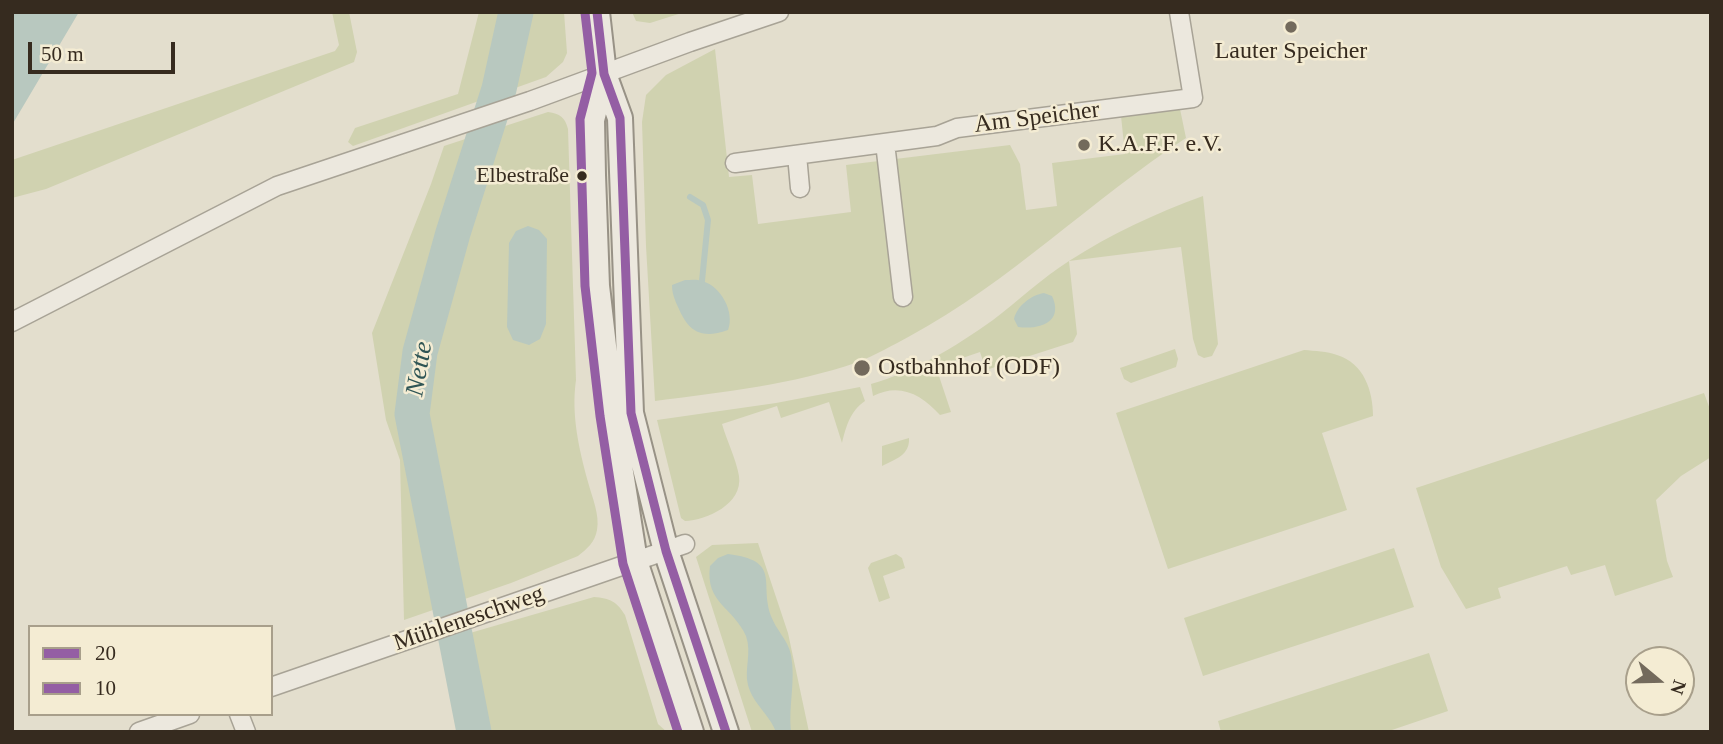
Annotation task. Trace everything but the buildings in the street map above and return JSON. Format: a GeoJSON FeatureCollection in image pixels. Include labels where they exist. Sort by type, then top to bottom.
{"type":"FeatureCollection","features":[{"type":"Feature","properties":{"kind":"main road"},"geometry":{"type":"LineString","coordinates":[[597,12],[604,74],[620,118],[631,413],[675,547],[726,732]]}},
{"type":"Feature","properties":{"kind":"main road"},"geometry":{"type":"LineString","coordinates":[[604,74],[592,120],[597,286],[612,415],[635,561],[691,732]]}},
{"type":"Feature","properties":{"kind":"street"},"geometry":{"type":"LineString","coordinates":[[12,322],[277,186],[530,101],[779,12]]}},
{"type":"Feature","properties":{"kind":"street","name":"Am Speicher"},"geometry":{"type":"LineString","coordinates":[[734,163],[937,136],[957,128],[1193,97],[1179,12]]}},
{"type":"Feature","properties":{"kind":"street"},"geometry":{"type":"LineString","coordinates":[[885,143],[903,297]]}},
{"type":"Feature","properties":{"kind":"street"},"geometry":{"type":"LineString","coordinates":[[797,155],[800,188]]}},
{"type":"Feature","properties":{"kind":"street","name":"Mühleneschweg"},"geometry":{"type":"LineString","coordinates":[[273,686],[675,547]]}},
{"type":"Feature","properties":{"kind":"street"},"geometry":{"type":"LineString","coordinates":[[139,732],[184,716]]}},
{"type":"Feature","properties":{"kind":"green space"},"geometry":{"type":"Polygon","coordinates":[[[332,12],[349,12],[357,52],[354,62],[46,189],[12,198],[12,160],[335,51],[339,45],[332,12]]]}},
{"type":"Feature","properties":{"kind":"green space"},"geometry":{"type":"Polygon","coordinates":[[[479,12],[564,12],[567,53],[563,62],[546,77],[353,146],[348,142],[355,128],[458,94],[479,12]]]}},
{"type":"Feature","properties":{"kind":"green space"},"geometry":{"type":"Polygon","coordinates":[[[632,12],[685,12],[650,23],[636,21],[632,12]]]}},
{"type":"Feature","properties":{"kind":"green space"},"geometry":{"type":"Polygon","coordinates":[[[715,49],[729,177],[752,175],[758,224],[851,212],[846,165],[1010,145],[1020,164],[1026,210],[1057,206],[1052,163],[1125,154],[1121,116],[1180,109],[1186,138],[982,291],[947,315],[878,353],[808,377],[655,401],[642,122],[646,95],[666,75],[715,49]]]}},
{"type":"Feature","properties":{"kind":"green space"},"geometry":{"type":"Polygon","coordinates":[[[548,112],[561,117],[568,129],[575,419],[597,512],[596,534],[590,545],[578,556],[511,583],[404,620],[400,460],[386,420],[372,333],[444,146],[548,112]]]}},
{"type":"Feature","properties":{"kind":"green space"},"geometry":{"type":"Polygon","coordinates":[[[1203,196],[1218,344],[1212,356],[1204,358],[1198,355],[1193,339],[1181,247],[1069,261],[1134,225],[1203,196]]]}},
{"type":"Feature","properties":{"kind":"green space"},"geometry":{"type":"Polygon","coordinates":[[[1069,261],[1077,334],[1073,342],[986,370],[980,352],[936,367],[951,412],[940,415],[926,402],[910,393],[892,390],[873,396],[871,384],[904,372],[950,349],[993,320],[1069,261]]]}},
{"type":"Feature","properties":{"kind":"green space"},"geometry":{"type":"Polygon","coordinates":[[[1175,349],[1178,359],[1176,367],[1131,383],[1124,379],[1120,368],[1175,349]]]}},
{"type":"Feature","properties":{"kind":"green space"},"geometry":{"type":"Polygon","coordinates":[[[1304,350],[1329,353],[1346,359],[1360,371],[1369,388],[1373,416],[1322,433],[1347,510],[1168,569],[1116,413],[1304,350]]]}},
{"type":"Feature","properties":{"kind":"green space"},"geometry":{"type":"Polygon","coordinates":[[[860,387],[865,401],[852,414],[842,443],[829,402],[781,418],[777,406],[722,424],[736,463],[739,486],[729,502],[713,514],[694,520],[685,521],[681,518],[657,420],[776,403],[860,387]]]}},
{"type":"Feature","properties":{"kind":"green space"},"geometry":{"type":"Polygon","coordinates":[[[1704,393],[1711,412],[1711,457],[1681,476],[1656,500],[1667,561],[1673,577],[1615,596],[1605,565],[1571,575],[1567,566],[1498,588],[1501,598],[1466,609],[1441,567],[1416,488],[1704,393]]]}},
{"type":"Feature","properties":{"kind":"green space"},"geometry":{"type":"Polygon","coordinates":[[[909,438],[905,452],[882,466],[882,446],[909,438]]]}},
{"type":"Feature","properties":{"kind":"green space"},"geometry":{"type":"Polygon","coordinates":[[[758,543],[788,633],[809,732],[752,732],[696,557],[712,545],[758,543]]]}},
{"type":"Feature","properties":{"kind":"green space"},"geometry":{"type":"Polygon","coordinates":[[[1394,548],[1414,607],[1203,676],[1184,618],[1394,548]]]}},
{"type":"Feature","properties":{"kind":"green space"},"geometry":{"type":"Polygon","coordinates":[[[896,554],[902,558],[905,568],[883,576],[890,598],[879,602],[868,568],[871,563],[896,554]]]}},
{"type":"Feature","properties":{"kind":"green space"},"geometry":{"type":"Polygon","coordinates":[[[594,597],[613,602],[625,615],[658,724],[667,732],[491,732],[470,633],[594,597]]]}},
{"type":"Feature","properties":{"kind":"green space"},"geometry":{"type":"Polygon","coordinates":[[[1429,653],[1448,711],[1386,732],[1221,732],[1218,721],[1429,653]]]}},
{"type":"Feature","properties":{"kind":"shaded area"},"geometry":{"type":"Polygon","coordinates":[[[12,12],[79,12],[12,125],[12,12]]]}},
{"type":"Feature","properties":{"kind":"shaded area"},"geometry":{"type":"Polygon","coordinates":[[[528,226],[539,230],[547,239],[546,324],[540,339],[529,345],[513,340],[507,327],[509,243],[516,231],[528,226]]]}},
{"type":"Feature","properties":{"kind":"shaded area"},"geometry":{"type":"Polygon","coordinates":[[[685,280],[702,281],[715,288],[728,308],[728,330],[704,334],[697,332],[687,323],[672,288],[672,285],[685,280]]]}},
{"type":"Feature","properties":{"kind":"shaded area"},"geometry":{"type":"Polygon","coordinates":[[[1044,293],[1052,296],[1055,305],[1052,318],[1042,325],[1018,327],[1014,319],[1021,306],[1044,293]]]}},
{"type":"Feature","properties":{"kind":"shaded area"},"geometry":{"type":"Polygon","coordinates":[[[728,554],[756,562],[765,575],[771,616],[791,655],[791,732],[776,732],[754,698],[747,679],[746,636],[712,588],[710,566],[718,558],[728,554]]]}},
{"type":"Feature","properties":{"kind":"shaded area"},"geometry":{"type":"Polygon","coordinates":[[[470,633],[491,732],[464,732],[446,640],[470,633]]]}},
{"type":"Feature","properties":{"kind":"waterway","name":"Nette"},"geometry":{"type":"LineString","coordinates":[[474,732],[412,414],[420,352],[453,233],[499,89],[516,12]]}},
{"type":"Feature","properties":{"kind":"waterway"},"geometry":{"type":"LineString","coordinates":[[690,197],[703,205],[708,220],[702,281]]}},
{"type":"Feature","properties":{"kind":"transit line","name":"20"},"geometry":{"type":"LineString","coordinates":[[597,12],[604,74],[620,118],[631,413],[666,551],[726,732]]}},
{"type":"Feature","properties":{"kind":"transit line","name":"10"},"geometry":{"type":"LineString","coordinates":[[585,13],[592,73],[580,119],[585,286],[600,416],[623,564],[678,732]]}},
{"type":"Feature","properties":{"kind":"place","name":"Lauter Speicher"},"geometry":{"type":"Point","coordinates":[1291,27]}},
{"type":"Feature","properties":{"kind":"place","name":"K.A.F.F. e.V."},"geometry":{"type":"Point","coordinates":[1084,145]}},
{"type":"Feature","properties":{"kind":"place","name":"Elbestraße"},"geometry":{"type":"Point","coordinates":[582,176]}},
{"type":"Feature","properties":{"kind":"place","name":"Ostbahnhof (ODF)"},"geometry":{"type":"Point","coordinates":[862,368]}}]}
